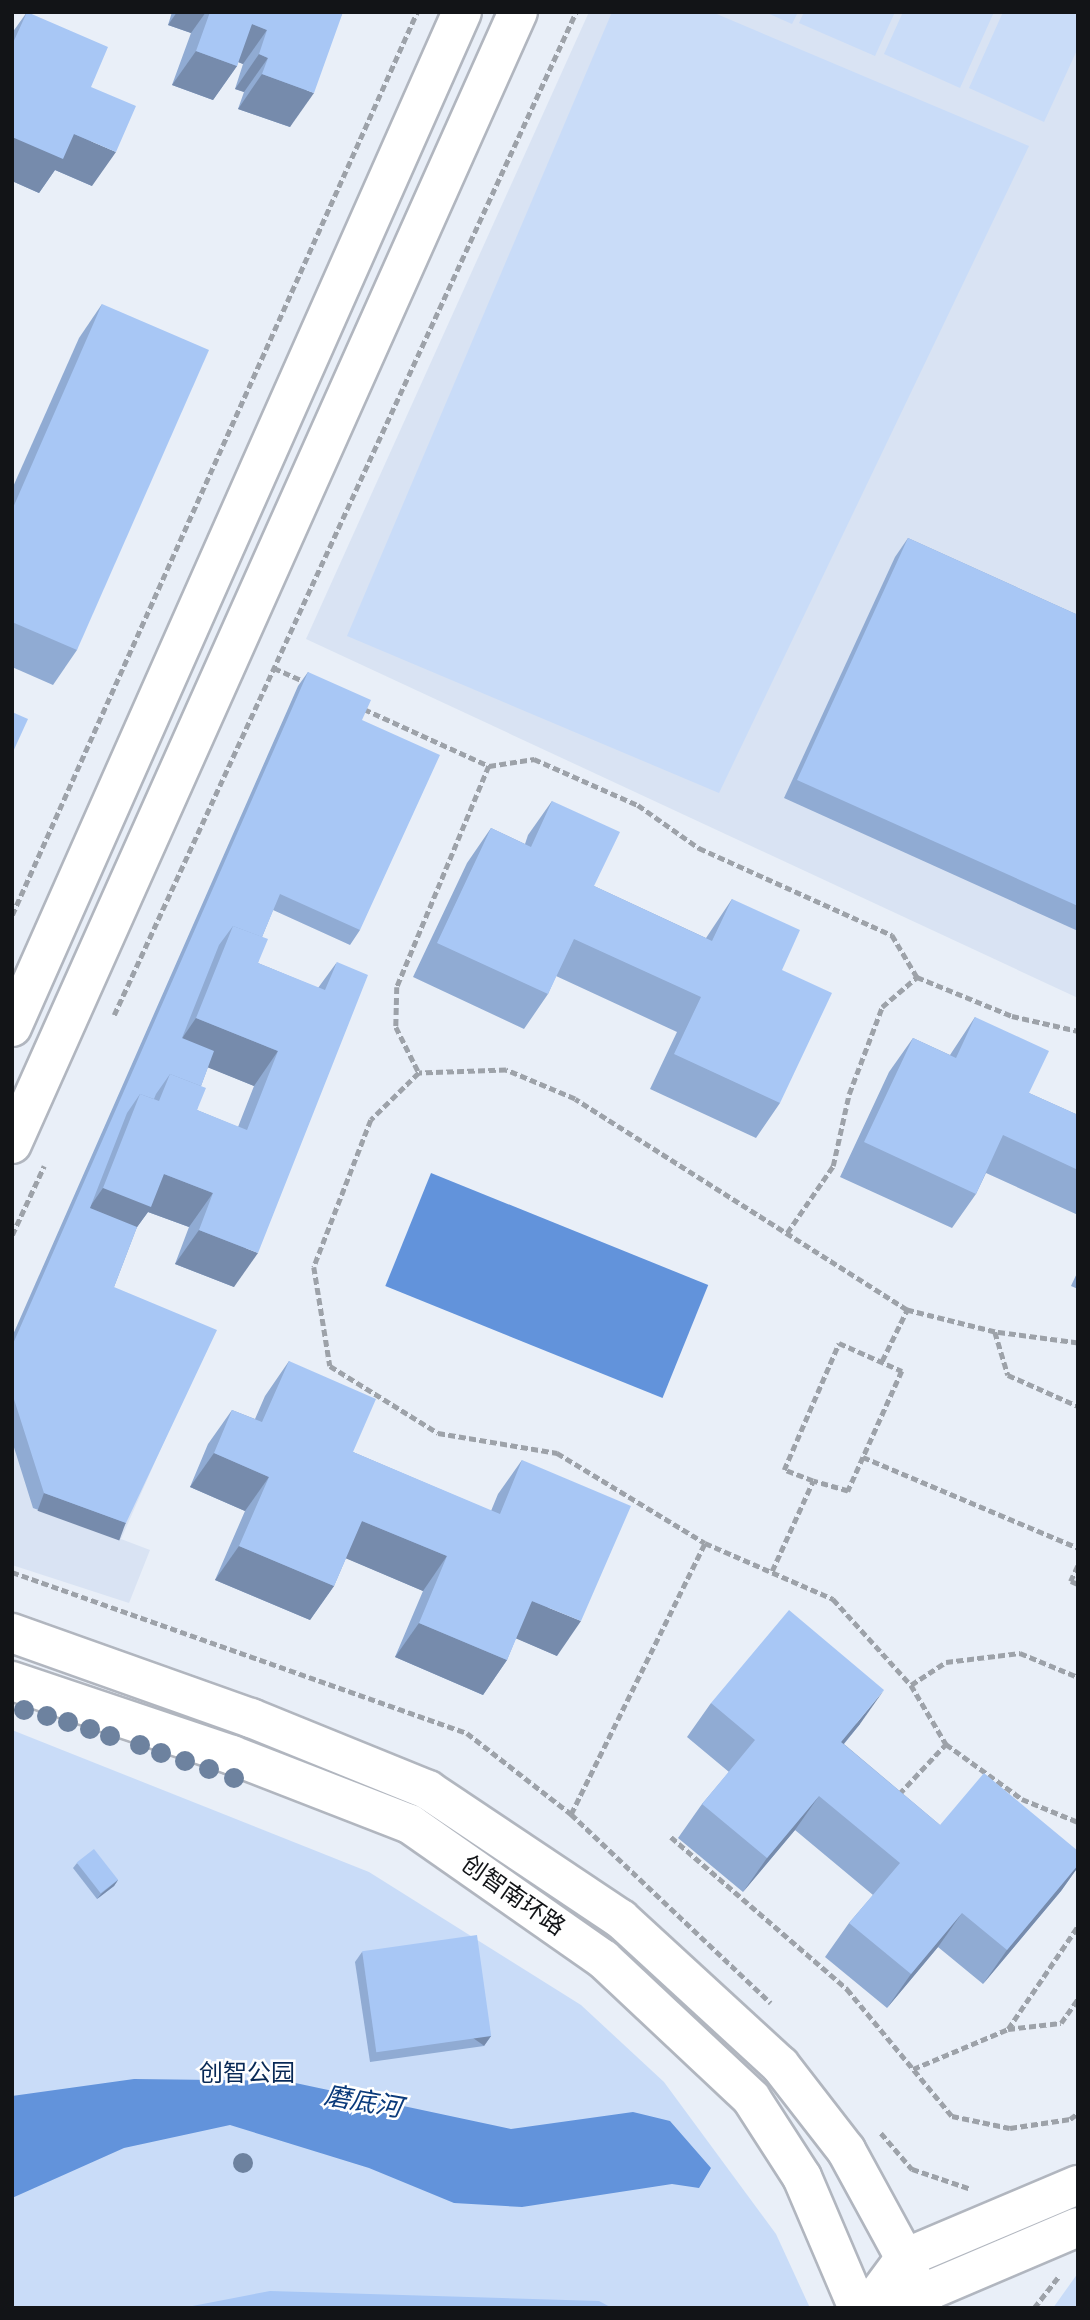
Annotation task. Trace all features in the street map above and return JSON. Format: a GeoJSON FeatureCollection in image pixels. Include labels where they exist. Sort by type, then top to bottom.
{"type":"FeatureCollection","features":[{"type":"Feature","properties":{"kind":"street"},"geometry":{"type":"LineString","coordinates":[[12,1027],[462,12]]}},
{"type":"Feature","properties":{"kind":"street"},"geometry":{"type":"LineString","coordinates":[[12,1144],[518,12]]}},
{"type":"Feature","properties":{"kind":"street"},"geometry":{"type":"LineString","coordinates":[[12,1633],[251,1718],[428,1790],[621,1919],[780,2065],[846,2150],[905,2258],[910,2304],[1078,2227]]}},
{"type":"Feature","properties":{"kind":"street","name":"创智南环路"},"geometry":{"type":"LineString","coordinates":[[12,1681],[232,1755],[410,1824],[603,1959],[751,2098],[802,2177],[858,2308]]}},
{"type":"Feature","properties":{"kind":"street"},"geometry":{"type":"LineString","coordinates":[[868,2308],[905,2258],[1078,2185]]}},
{"type":"Feature","properties":{"kind":"path"},"geometry":{"type":"LineString","coordinates":[[12,915],[417,12]]}},
{"type":"Feature","properties":{"kind":"path"},"geometry":{"type":"LineString","coordinates":[[111,1021],[576,12]]}},
{"type":"Feature","properties":{"kind":"path"},"geometry":{"type":"LineString","coordinates":[[274,668],[312,685]]}},
{"type":"Feature","properties":{"kind":"path"},"geometry":{"type":"LineString","coordinates":[[350,703],[489,766],[534,759],[638,805],[699,848],[892,935],[917,977],[1012,1016],[1078,1031]]}},
{"type":"Feature","properties":{"kind":"path"},"geometry":{"type":"LineString","coordinates":[[419,1073],[396,1027],[397,986],[489,766]]}},
{"type":"Feature","properties":{"kind":"path"},"geometry":{"type":"LineString","coordinates":[[787,1233],[833,1166],[849,1094],[882,1007],[917,977]]}},
{"type":"Feature","properties":{"kind":"path"},"geometry":{"type":"LineString","coordinates":[[1078,1343],[995,1332],[907,1310],[575,1099],[506,1070],[419,1073],[371,1120],[314,1267],[330,1366],[439,1433],[557,1453],[705,1543],[833,1599],[911,1685],[946,1744],[1022,1799],[1078,1822]]}},
{"type":"Feature","properties":{"kind":"path"},"geometry":{"type":"LineString","coordinates":[[12,1235],[47,1159]]}},
{"type":"Feature","properties":{"kind":"path"},"geometry":{"type":"LineString","coordinates":[[882,1361],[907,1310]]}},
{"type":"Feature","properties":{"kind":"path"},"geometry":{"type":"LineString","coordinates":[[995,1332],[1008,1375],[1078,1406]]}},
{"type":"Feature","properties":{"kind":"path"},"geometry":{"type":"LineString","coordinates":[[839,1343],[882,1361],[902,1371],[848,1491],[785,1469],[839,1343]]}},
{"type":"Feature","properties":{"kind":"path"},"geometry":{"type":"LineString","coordinates":[[863,1457],[1078,1548]]}},
{"type":"Feature","properties":{"kind":"path"},"geometry":{"type":"LineString","coordinates":[[772,1571],[813,1481]]}},
{"type":"Feature","properties":{"kind":"path"},"geometry":{"type":"LineString","coordinates":[[571,1814],[705,1543]]}},
{"type":"Feature","properties":{"kind":"path"},"geometry":{"type":"LineString","coordinates":[[1078,1566],[1071,1581],[1078,1584]]}},
{"type":"Feature","properties":{"kind":"path"},"geometry":{"type":"LineString","coordinates":[[911,1685],[946,1662],[1020,1653],[1078,1677]]}},
{"type":"Feature","properties":{"kind":"path"},"geometry":{"type":"LineString","coordinates":[[896,1797],[946,1744]]}},
{"type":"Feature","properties":{"kind":"path"},"geometry":{"type":"LineString","coordinates":[[671,1837],[847,1989],[952,2116],[1010,2128],[1070,2119],[1078,2113]]}},
{"type":"Feature","properties":{"kind":"path"},"geometry":{"type":"LineString","coordinates":[[1008,2029],[1078,1926]]}},
{"type":"Feature","properties":{"kind":"path"},"geometry":{"type":"LineString","coordinates":[[913,2069],[1008,2029],[1061,2023],[1078,1999]]}},
{"type":"Feature","properties":{"kind":"path"},"geometry":{"type":"LineString","coordinates":[[1034,2308],[1068,2264]]}},
{"type":"Feature","properties":{"kind":"shaded area"},"geometry":{"type":"Polygon","coordinates":[[[589,12],[1078,12],[1078,998],[306,639],[589,12]]]}},
{"type":"Feature","properties":{"kind":"shaded area"},"geometry":{"type":"Polygon","coordinates":[[[39,1275],[207,1344],[121,1539],[150,1550],[129,1603],[12,1565],[12,1337],[39,1275]]]}},
{"type":"Feature","properties":{"kind":"green space"},"geometry":{"type":"Polygon","coordinates":[[[612,12],[712,12],[1029,146],[719,793],[347,636],[612,12]]]}},
{"type":"Feature","properties":{"kind":"green space"},"geometry":{"type":"Polygon","coordinates":[[[765,12],[798,12],[792,24],[765,12]]]}},
{"type":"Feature","properties":{"kind":"green space"},"geometry":{"type":"Polygon","coordinates":[[[804,12],[895,12],[875,56],[799,23],[804,12]]]}},
{"type":"Feature","properties":{"kind":"green space"},"geometry":{"type":"Polygon","coordinates":[[[903,12],[994,12],[960,88],[884,54],[903,12]]]}},
{"type":"Feature","properties":{"kind":"green space"},"geometry":{"type":"Polygon","coordinates":[[[1003,12],[1078,12],[1078,48],[1044,122],[969,88],[1003,12]]]}},
{"type":"Feature","properties":{"kind":"green space","name":"创智公园"},"geometry":{"type":"Polygon","coordinates":[[[12,1730],[369,1872],[581,2005],[664,2082],[776,2234],[810,2308],[12,2308],[12,1730]]]}},
{"type":"Feature","properties":{"kind":"green space"},"geometry":{"type":"Polygon","coordinates":[[[1078,2273],[1078,2308],[1053,2308],[1078,2273]]]}},
{"type":"Feature","properties":{"kind":"water"},"geometry":{"type":"Polygon","coordinates":[[[431,1173],[708,1285],[663,1398],[385,1286],[431,1173]]]}},
{"type":"Feature","properties":{"kind":"water","name":"磨底河"},"geometry":{"type":"Polygon","coordinates":[[[134,2079],[286,2081],[511,2129],[633,2112],[670,2121],[711,2168],[699,2188],[672,2184],[522,2207],[454,2203],[369,2168],[230,2125],[124,2148],[12,2198],[12,2096],[134,2079]]]}},
{"type":"Feature","properties":{"kind":"building"},"geometry":{"type":"Polygon","coordinates":[[[27,12],[108,47],[91,87],[136,106],[116,152],[74,134],[63,159],[12,137],[12,45],[27,12]]]}},
{"type":"Feature","properties":{"kind":"building"},"geometry":{"type":"Polygon","coordinates":[[[210,12],[343,12],[314,93],[262,74],[268,58],[259,54],[267,30],[252,24],[237,66],[196,51],[210,12]]]}},
{"type":"Feature","properties":{"kind":"building"},"geometry":{"type":"Polygon","coordinates":[[[102,304],[209,350],[77,650],[12,622],[12,510],[102,304]]]}},
{"type":"Feature","properties":{"kind":"building"},"geometry":{"type":"Polygon","coordinates":[[[908,538],[1078,615],[1078,906],[797,780],[908,538]]]}},
{"type":"Feature","properties":{"kind":"building"},"geometry":{"type":"Polygon","coordinates":[[[308,672],[371,700],[362,720],[440,755],[360,930],[280,894],[262,937],[233,926],[219,945],[182,1038],[214,1051],[201,1086],[170,1074],[154,1099],[140,1094],[127,1113],[90,1208],[137,1227],[114,1287],[217,1330],[126,1523],[44,1493],[12,1393],[12,1346],[308,672]]]}},
{"type":"Feature","properties":{"kind":"building"},"geometry":{"type":"Polygon","coordinates":[[[12,712],[28,719],[12,754],[12,712]]]}},
{"type":"Feature","properties":{"kind":"building"},"geometry":{"type":"Polygon","coordinates":[[[552,801],[620,832],[594,886],[712,941],[732,899],[800,930],[782,970],[832,993],[780,1103],[674,1054],[701,997],[574,939],[548,994],[437,943],[491,828],[531,847],[552,801]]]}},
{"type":"Feature","properties":{"kind":"building"},"geometry":{"type":"Polygon","coordinates":[[[233,926],[268,939],[258,963],[325,990],[337,962],[368,975],[258,1253],[199,1230],[213,1193],[164,1174],[151,1207],[103,1188],[140,1094],[159,1101],[170,1074],[206,1088],[197,1110],[247,1130],[278,1051],[196,1018],[233,926]]]}},
{"type":"Feature","properties":{"kind":"building"},"geometry":{"type":"Polygon","coordinates":[[[975,1017],[1049,1051],[1029,1093],[1078,1115],[1078,1170],[1003,1135],[976,1194],[864,1142],[913,1038],[956,1058],[975,1017]]]}},
{"type":"Feature","properties":{"kind":"building"},"geometry":{"type":"Polygon","coordinates":[[[289,1361],[376,1399],[353,1452],[500,1514],[522,1460],[631,1506],[581,1621],[532,1601],[507,1660],[419,1623],[447,1556],[362,1521],[334,1586],[239,1546],[269,1477],[214,1453],[232,1410],[262,1422],[289,1361]]]}},
{"type":"Feature","properties":{"kind":"building"},"geometry":{"type":"Polygon","coordinates":[[[789,1610],[884,1690],[841,1742],[940,1825],[984,1773],[1078,1851],[1078,1865],[1007,1950],[962,1913],[911,1974],[849,1923],[900,1863],[819,1796],[767,1858],[702,1804],[755,1740],[711,1703],[789,1610]]]}},
{"type":"Feature","properties":{"kind":"building"},"geometry":{"type":"Polygon","coordinates":[[[94,1849],[118,1880],[101,1893],[77,1863],[94,1849]]]}},
{"type":"Feature","properties":{"kind":"building"},"geometry":{"type":"Polygon","coordinates":[[[477,1935],[491,2036],[376,2052],[362,1951],[477,1935]]]}},
{"type":"Feature","properties":{"kind":"building"},"geometry":{"type":"Polygon","coordinates":[[[270,2291],[599,2301],[612,2308],[182,2308],[270,2291]]]}}]}
